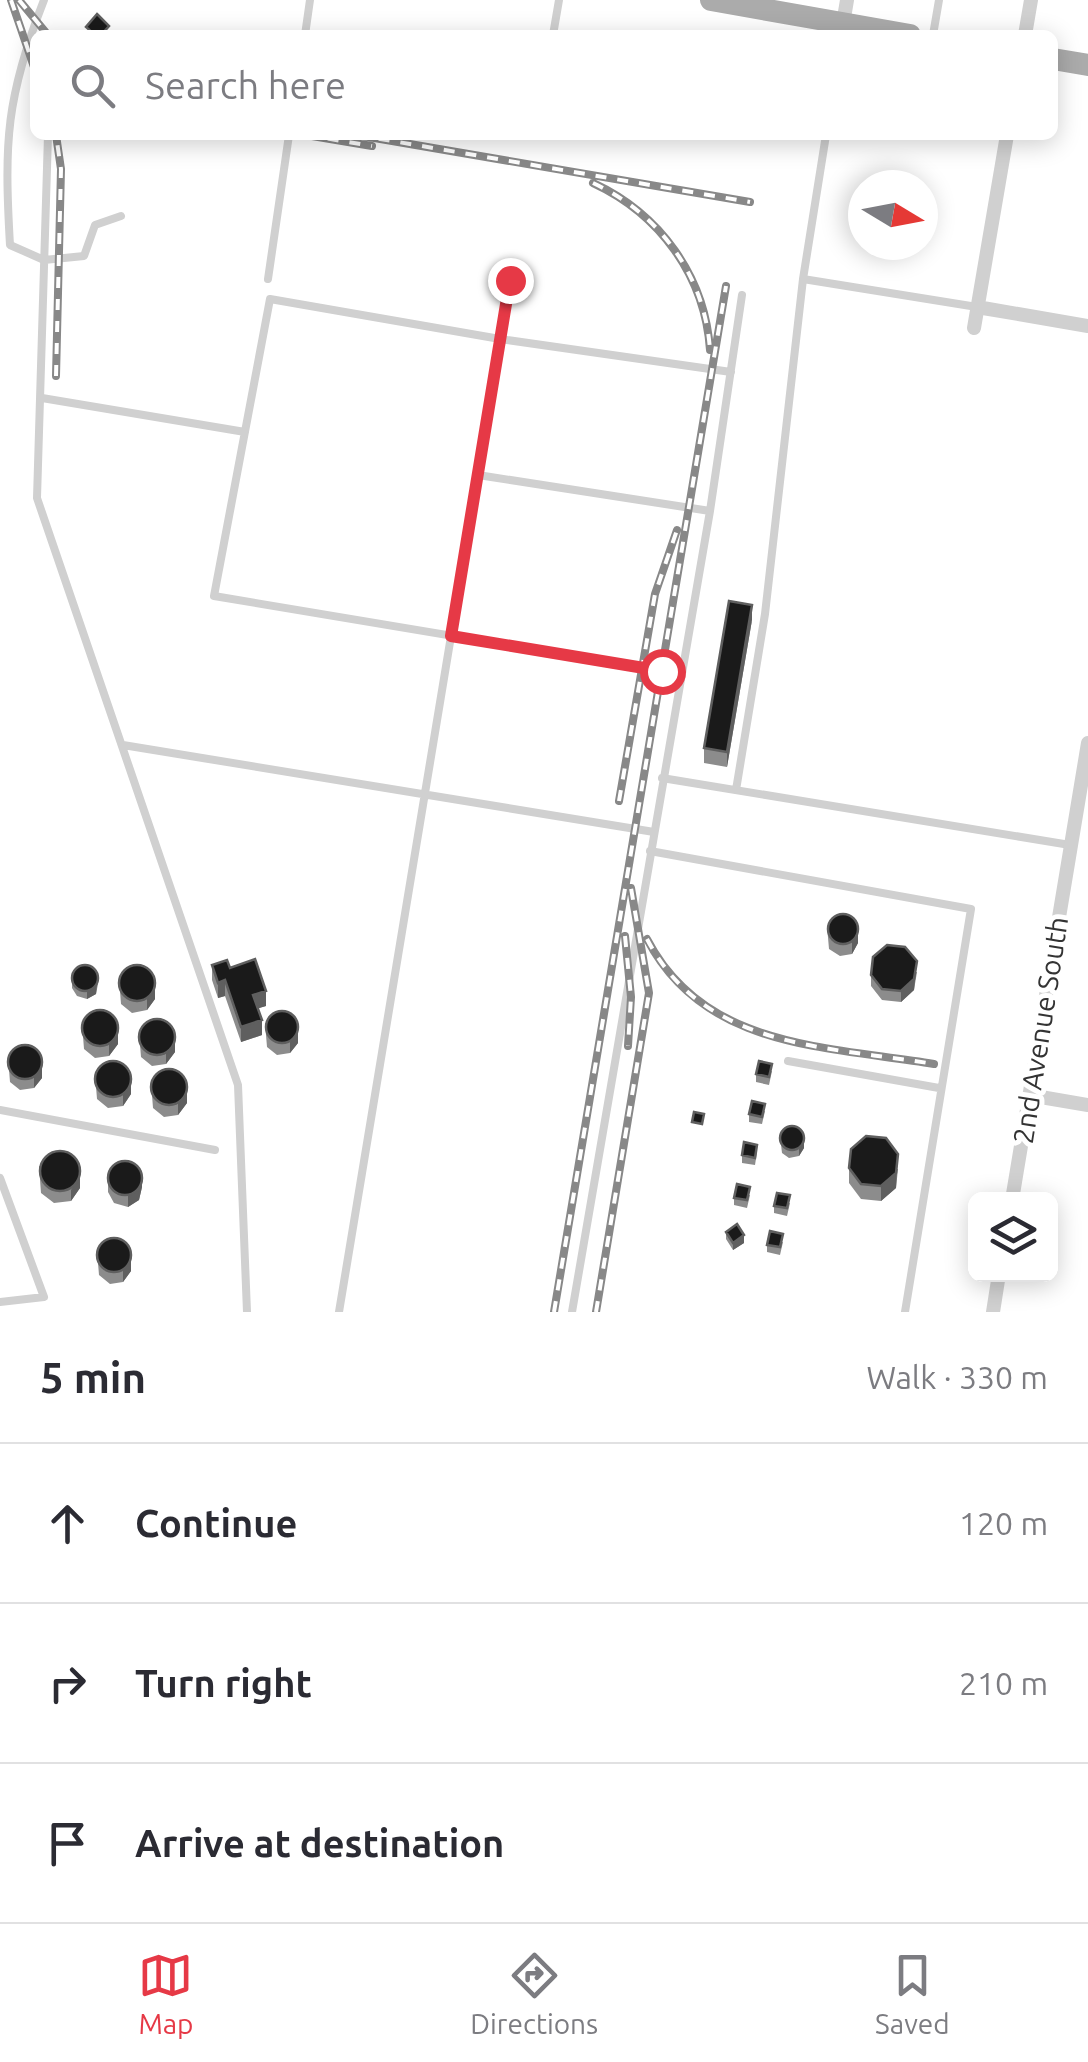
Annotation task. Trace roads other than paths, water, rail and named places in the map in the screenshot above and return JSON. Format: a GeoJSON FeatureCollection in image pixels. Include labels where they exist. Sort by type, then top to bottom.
{"type":"FeatureCollection","features":[{"type":"Feature","properties":{"kind":"main road"},"geometry":{"type":"LineString","coordinates":[[711,0],[842,29]]}},
{"type":"Feature","properties":{"kind":"main road"},"geometry":{"type":"LineString","coordinates":[[1058,60],[1088,65]]}},
{"type":"Feature","properties":{"kind":"street"},"geometry":{"type":"LineString","coordinates":[[842,29],[847,0]]}},
{"type":"Feature","properties":{"kind":"street"},"geometry":{"type":"LineString","coordinates":[[1025,30],[1031,0]]}},
{"type":"Feature","properties":{"kind":"street"},"geometry":{"type":"LineString","coordinates":[[974,328],[1006,140]]}},
{"type":"Feature","properties":{"kind":"street"},"geometry":{"type":"LineString","coordinates":[[978,307],[1088,326]]}},
{"type":"Feature","properties":{"kind":"street","name":"2nd Avenue South"},"geometry":{"type":"LineString","coordinates":[[1013,1192],[1088,742]]}},
{"type":"Feature","properties":{"kind":"street"},"geometry":{"type":"LineString","coordinates":[[1070,845],[1088,848]]}},
{"type":"Feature","properties":{"kind":"street"},"geometry":{"type":"LineString","coordinates":[[1029,1095],[1088,1105]]}},
{"type":"Feature","properties":{"kind":"street"},"geometry":{"type":"LineString","coordinates":[[993,1312],[998,1282]]}},
{"type":"Feature","properties":{"kind":"lane"},"geometry":{"type":"LineString","coordinates":[[33,30],[44,0]]}},
{"type":"Feature","properties":{"kind":"lane"},"geometry":{"type":"LineString","coordinates":[[305,30],[310,0]]}},
{"type":"Feature","properties":{"kind":"lane"},"geometry":{"type":"LineString","coordinates":[[554,30],[559,0]]}},
{"type":"Feature","properties":{"kind":"lane"},"geometry":{"type":"LineString","coordinates":[[934,30],[939,0]]}},
{"type":"Feature","properties":{"kind":"lane"},"geometry":{"type":"LineString","coordinates":[[30,37],[15,76],[5,143],[10,245],[44,260],[84,256],[95,226],[121,216]]}},
{"type":"Feature","properties":{"kind":"lane"},"geometry":{"type":"LineString","coordinates":[[48,140],[38,498],[238,1085],[247,1312]]}},
{"type":"Feature","properties":{"kind":"lane"},"geometry":{"type":"LineString","coordinates":[[268,280],[287,140]]}},
{"type":"Feature","properties":{"kind":"lane"},"geometry":{"type":"LineString","coordinates":[[736,790],[764,614],[804,280],[825,140]]}},
{"type":"Feature","properties":{"kind":"lane"},"geometry":{"type":"LineString","coordinates":[[339,1312],[510,280]]}},
{"type":"Feature","properties":{"kind":"lane"},"geometry":{"type":"LineString","coordinates":[[804,280],[978,307]]}},
{"type":"Feature","properties":{"kind":"lane"},"geometry":{"type":"LineString","coordinates":[[572,1312],[710,511],[742,295]]}},
{"type":"Feature","properties":{"kind":"lane"},"geometry":{"type":"LineString","coordinates":[[681,674],[214,596],[270,300],[730,372]]}},
{"type":"Feature","properties":{"kind":"lane"},"geometry":{"type":"LineString","coordinates":[[42,398],[245,432]]}},
{"type":"Feature","properties":{"kind":"lane"},"geometry":{"type":"LineString","coordinates":[[478,475],[710,511]]}},
{"type":"Feature","properties":{"kind":"lane"},"geometry":{"type":"LineString","coordinates":[[122,745],[654,832]]}},
{"type":"Feature","properties":{"kind":"lane"},"geometry":{"type":"LineString","coordinates":[[662,778],[1070,845]]}},
{"type":"Feature","properties":{"kind":"lane"},"geometry":{"type":"LineString","coordinates":[[650,851],[971,909],[905,1312]]}},
{"type":"Feature","properties":{"kind":"lane"},"geometry":{"type":"LineString","coordinates":[[788,1062],[939,1088]]}},
{"type":"Feature","properties":{"kind":"lane"},"geometry":{"type":"LineString","coordinates":[[0,1110],[215,1150]]}},
{"type":"Feature","properties":{"kind":"lane"},"geometry":{"type":"LineString","coordinates":[[0,1178],[44,1298],[0,1302]]}},
{"type":"Feature","properties":{"kind":"railway"},"geometry":{"type":"LineString","coordinates":[[11,0],[30,55]]}},
{"type":"Feature","properties":{"kind":"railway"},"geometry":{"type":"LineString","coordinates":[[19,0],[44,30]]}},
{"type":"Feature","properties":{"kind":"railway"},"geometry":{"type":"LineString","coordinates":[[56,376],[61,169],[57,140]]}},
{"type":"Feature","properties":{"kind":"railway"},"geometry":{"type":"LineString","coordinates":[[336,140],[372,146]]}},
{"type":"Feature","properties":{"kind":"railway"},"geometry":{"type":"LineString","coordinates":[[386,140],[750,202]]}},
{"type":"Feature","properties":{"kind":"railway"},"geometry":{"type":"LineString","coordinates":[[593,183],[639,212],[675,250],[699,297],[710,350]]}},
{"type":"Feature","properties":{"kind":"railway"},"geometry":{"type":"LineString","coordinates":[[554,1312],[726,286]]}},
{"type":"Feature","properties":{"kind":"railway"},"geometry":{"type":"LineString","coordinates":[[619,801],[655,594],[677,530]]}},
{"type":"Feature","properties":{"kind":"railway"},"geometry":{"type":"LineString","coordinates":[[596,1312],[649,993],[631,888]]}},
{"type":"Feature","properties":{"kind":"railway"},"geometry":{"type":"LineString","coordinates":[[625,936],[631,997],[628,1046]]}},
{"type":"Feature","properties":{"kind":"railway"},"geometry":{"type":"LineString","coordinates":[[647,939],[671,975],[701,1002],[734,1022],[811,1046],[934,1064]]}}]}
